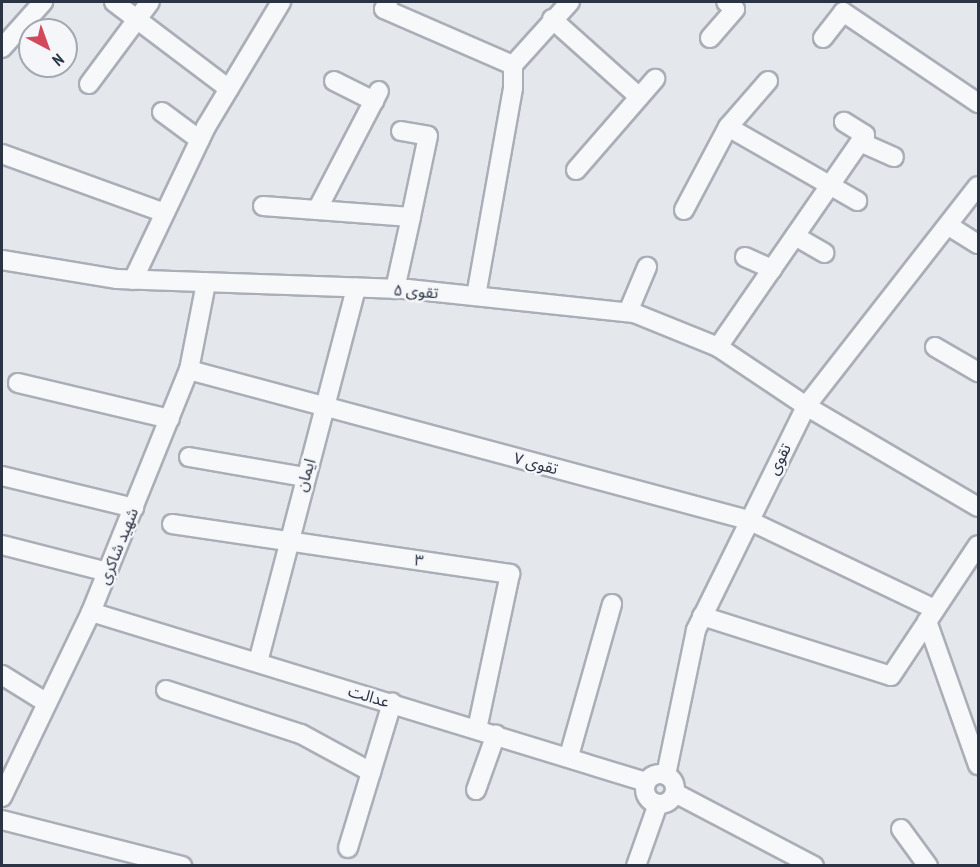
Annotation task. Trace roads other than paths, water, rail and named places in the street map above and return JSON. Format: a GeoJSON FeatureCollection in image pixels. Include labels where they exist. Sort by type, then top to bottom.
{"type":"FeatureCollection","features":[{"type":"Feature","properties":{"kind":"street"},"geometry":{"type":"LineString","coordinates":[[2,49],[43,2]]}},
{"type":"Feature","properties":{"kind":"street"},"geometry":{"type":"LineString","coordinates":[[114,2],[229,89]]}},
{"type":"Feature","properties":{"kind":"street"},"geometry":{"type":"LineString","coordinates":[[89,84],[150,2]]}},
{"type":"Feature","properties":{"kind":"street"},"geometry":{"type":"LineString","coordinates":[[133,280],[200,140],[280,2]]}},
{"type":"Feature","properties":{"kind":"street"},"geometry":{"type":"LineString","coordinates":[[388,2],[384,9],[513,65]]}},
{"type":"Feature","properties":{"kind":"street"},"geometry":{"type":"LineString","coordinates":[[477,296],[513,88],[513,65],[552,19],[570,2]]}},
{"type":"Feature","properties":{"kind":"street"},"geometry":{"type":"LineString","coordinates":[[710,38],[735,9],[726,2]]}},
{"type":"Feature","properties":{"kind":"street"},"geometry":{"type":"LineString","coordinates":[[823,38],[843,12],[978,103]]}},
{"type":"Feature","properties":{"kind":"street"},"geometry":{"type":"LineString","coordinates":[[552,19],[637,95]]}},
{"type":"Feature","properties":{"kind":"street"},"geometry":{"type":"LineString","coordinates":[[576,170],[637,95],[655,79]]}},
{"type":"Feature","properties":{"kind":"street"},"geometry":{"type":"LineString","coordinates":[[317,210],[376,96],[334,81]]}},
{"type":"Feature","properties":{"kind":"street"},"geometry":{"type":"LineString","coordinates":[[684,210],[728,127],[768,81]]}},
{"type":"Feature","properties":{"kind":"street"},"geometry":{"type":"LineString","coordinates":[[162,112],[200,140]]}},
{"type":"Feature","properties":{"kind":"street"},"geometry":{"type":"LineString","coordinates":[[844,122],[862,139],[894,157]]}},
{"type":"Feature","properties":{"kind":"street"},"geometry":{"type":"LineString","coordinates":[[728,127],[857,201]]}},
{"type":"Feature","properties":{"kind":"street"},"geometry":{"type":"LineString","coordinates":[[395,289],[429,136],[401,131]]}},
{"type":"Feature","properties":{"kind":"street"},"geometry":{"type":"LineString","coordinates":[[718,347],[862,139]]}},
{"type":"Feature","properties":{"kind":"street"},"geometry":{"type":"LineString","coordinates":[[2,154],[165,213]]}},
{"type":"Feature","properties":{"kind":"street","name":"تقوی"},"geometry":{"type":"LineString","coordinates":[[666,775],[696,630],[748,520],[806,406],[950,226],[978,186]]}},
{"type":"Feature","properties":{"kind":"street"},"geometry":{"type":"LineString","coordinates":[[263,206],[411,217]]}},
{"type":"Feature","properties":{"kind":"street"},"geometry":{"type":"LineString","coordinates":[[950,226],[978,244]]}},
{"type":"Feature","properties":{"kind":"street"},"geometry":{"type":"LineString","coordinates":[[795,236],[825,253]]}},
{"type":"Feature","properties":{"kind":"street"},"geometry":{"type":"LineString","coordinates":[[745,257],[772,269]]}},
{"type":"Feature","properties":{"kind":"street","name":"تقوی ۵"},"geometry":{"type":"LineString","coordinates":[[2,260],[133,280],[395,289],[628,312],[718,347],[806,406],[978,507]]}},
{"type":"Feature","properties":{"kind":"street"},"geometry":{"type":"LineString","coordinates":[[628,312],[646,267]]}},
{"type":"Feature","properties":{"kind":"street","name":"شهید شاکری"},"geometry":{"type":"LineString","coordinates":[[2,797],[92,612],[170,419],[189,370],[206,283]]}},
{"type":"Feature","properties":{"kind":"street","name":"ایمان"},"geometry":{"type":"LineString","coordinates":[[258,663],[287,541],[356,288]]}},
{"type":"Feature","properties":{"kind":"street"},"geometry":{"type":"LineString","coordinates":[[935,347],[978,372]]}},
{"type":"Feature","properties":{"kind":"street","name":"تقوی ۷"},"geometry":{"type":"LineString","coordinates":[[189,370],[748,520],[931,615]]}},
{"type":"Feature","properties":{"kind":"street"},"geometry":{"type":"LineString","coordinates":[[18,383],[170,419]]}},
{"type":"Feature","properties":{"kind":"street"},"geometry":{"type":"LineString","coordinates":[[189,457],[305,477]]}},
{"type":"Feature","properties":{"kind":"street"},"geometry":{"type":"LineString","coordinates":[[2,476],[134,508]]}},
{"type":"Feature","properties":{"kind":"street","name":"۳"},"geometry":{"type":"LineString","coordinates":[[172,524],[510,573],[477,729]]}},
{"type":"Feature","properties":{"kind":"street"},"geometry":{"type":"LineString","coordinates":[[2,545],[108,572]]}},
{"type":"Feature","properties":{"kind":"street"},"geometry":{"type":"LineString","coordinates":[[702,616],[891,676],[978,545]]}},
{"type":"Feature","properties":{"kind":"street"},"geometry":{"type":"LineString","coordinates":[[569,756],[612,604]]}},
{"type":"Feature","properties":{"kind":"street","name":"عدالت"},"geometry":{"type":"LineString","coordinates":[[92,612],[569,756],[646,782]]}},
{"type":"Feature","properties":{"kind":"street"},"geometry":{"type":"LineString","coordinates":[[931,615],[970,720],[978,765]]}},
{"type":"Feature","properties":{"kind":"street"},"geometry":{"type":"LineString","coordinates":[[2,675],[47,703]]}},
{"type":"Feature","properties":{"kind":"street"},"geometry":{"type":"LineString","coordinates":[[166,690],[301,734],[371,772]]}},
{"type":"Feature","properties":{"kind":"street"},"geometry":{"type":"LineString","coordinates":[[348,848],[392,703]]}},
{"type":"Feature","properties":{"kind":"street"},"geometry":{"type":"LineString","coordinates":[[476,790],[496,734]]}},
{"type":"Feature","properties":{"kind":"street"},"geometry":{"type":"LineString","coordinates":[[666,775],[672,779],[675,793],[665,803],[658,804],[646,796],[646,782],[651,776],[666,775]]}},
{"type":"Feature","properties":{"kind":"street"},"geometry":{"type":"LineString","coordinates":[[675,793],[814,866]]}},
{"type":"Feature","properties":{"kind":"street"},"geometry":{"type":"LineString","coordinates":[[636,866],[658,804]]}},
{"type":"Feature","properties":{"kind":"street"},"geometry":{"type":"LineString","coordinates":[[2,820],[182,866]]}},
{"type":"Feature","properties":{"kind":"street"},"geometry":{"type":"LineString","coordinates":[[901,829],[928,866]]}}]}
